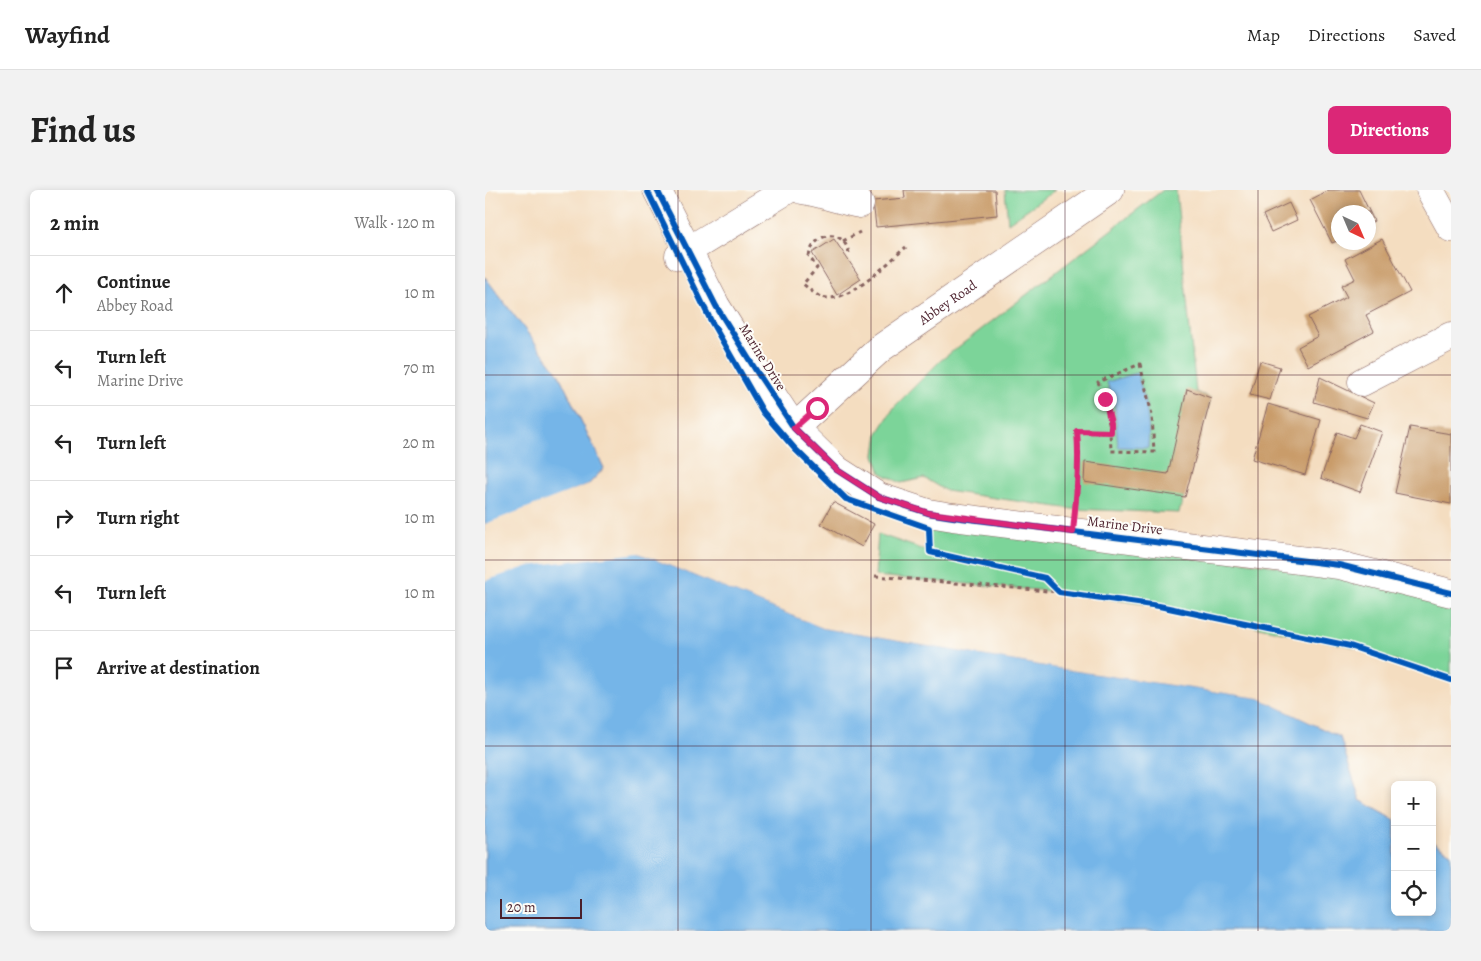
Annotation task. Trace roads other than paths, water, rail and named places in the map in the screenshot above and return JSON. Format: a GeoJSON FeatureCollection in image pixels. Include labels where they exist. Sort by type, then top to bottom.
{"type":"FeatureCollection","features":[{"type":"Feature","properties":{"kind":"street","name":"Marine Drive"},"geometry":{"type":"LineString","coordinates":[[657,190],[684,253],[755,369],[794,428],[837,470],[879,497],[937,514],[1339,565],[1451,593]]}},
{"type":"Feature","properties":{"kind":"street"},"geometry":{"type":"LineString","coordinates":[[684,253],[787,190]]}},
{"type":"Feature","properties":{"kind":"street"},"geometry":{"type":"LineString","coordinates":[[802,190],[860,204]]}},
{"type":"Feature","properties":{"kind":"street","name":"Abbey Road"},"geometry":{"type":"LineString","coordinates":[[794,428],[881,348],[1110,190]]}},
{"type":"Feature","properties":{"kind":"street"},"geometry":{"type":"LineString","coordinates":[[1430,190],[1451,228]]}},
{"type":"Feature","properties":{"kind":"street"},"geometry":{"type":"LineString","coordinates":[[1362,382],[1451,336]]}},
{"type":"Feature","properties":{"kind":"water"},"geometry":{"type":"Polygon","coordinates":[[[485,277],[558,373],[604,468],[589,484],[536,506],[541,520],[639,553],[823,628],[1063,669],[1259,698],[1340,737],[1360,800],[1391,818],[1391,916],[1436,916],[1436,844],[1451,853],[1451,931],[485,931],[485,277]]]}},
{"type":"Feature","properties":{"kind":"water"},"geometry":{"type":"Polygon","coordinates":[[[1137,373],[1147,410],[1149,428],[1148,448],[1118,447],[1115,408],[1107,382],[1137,373]]]}}]}
